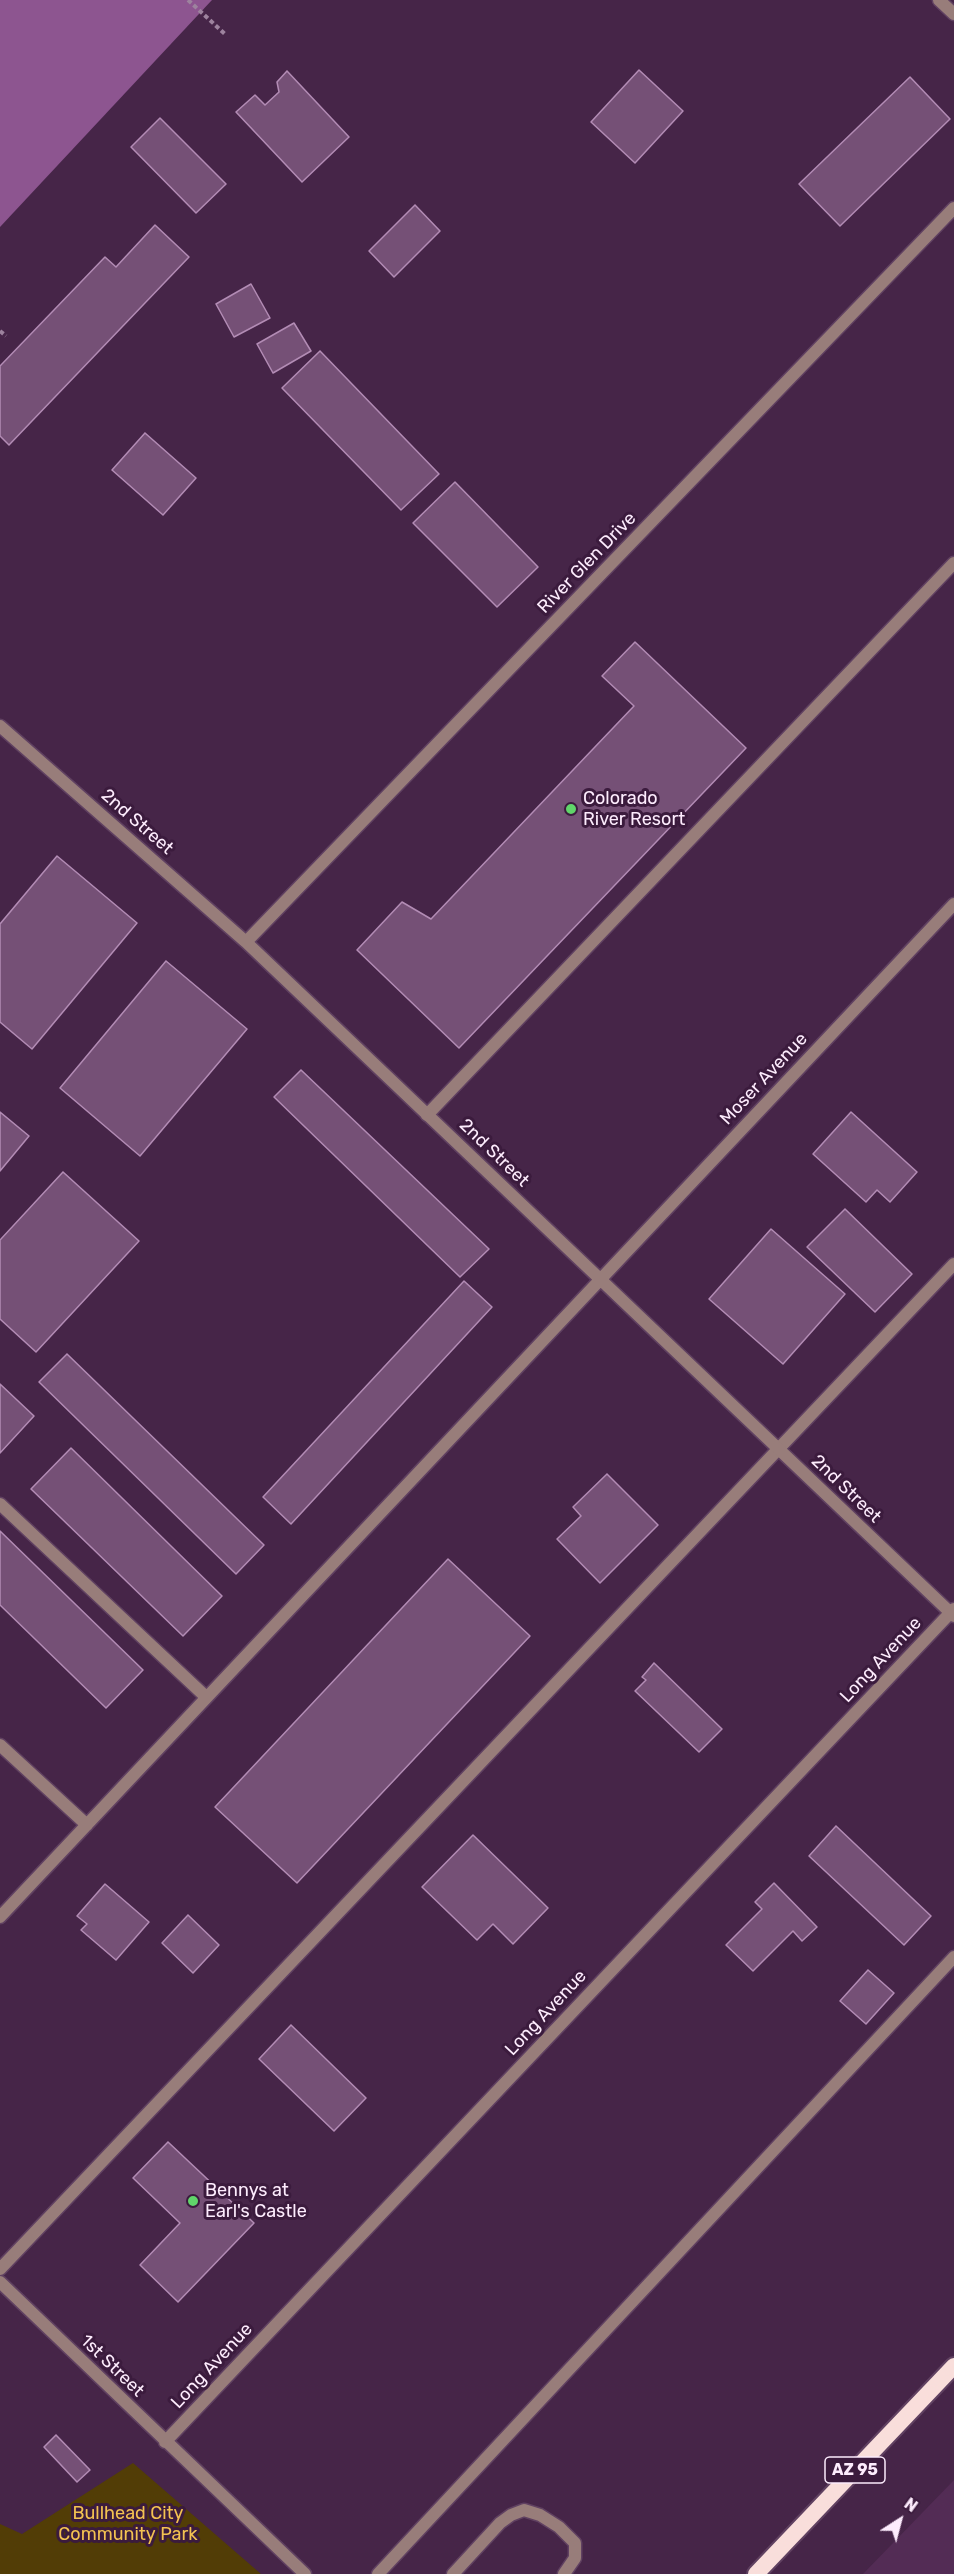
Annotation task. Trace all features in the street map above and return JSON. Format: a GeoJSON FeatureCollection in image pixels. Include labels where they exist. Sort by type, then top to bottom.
{"type":"FeatureCollection","features":[{"type":"Feature","properties":{"kind":"highway","name":"AZ 95"},"geometry":{"type":"LineString","coordinates":[[756,2574],[954,2366]]}},
{"type":"Feature","properties":{"kind":"street"},"geometry":{"type":"LineString","coordinates":[[939,0],[954,14]]}},
{"type":"Feature","properties":{"kind":"street","name":"River Glen Drive"},"geometry":{"type":"LineString","coordinates":[[246,942],[954,208]]}},
{"type":"Feature","properties":{"kind":"street"},"geometry":{"type":"LineString","coordinates":[[427,1115],[954,563]]}},
{"type":"Feature","properties":{"kind":"street","name":"2nd Street"},"geometry":{"type":"LineString","coordinates":[[0,726],[246,942],[953,1613]]}},
{"type":"Feature","properties":{"kind":"street","name":"Moser Avenue"},"geometry":{"type":"LineString","coordinates":[[0,1917],[205,1696],[954,904]]}},
{"type":"Feature","properties":{"kind":"street"},"geometry":{"type":"LineString","coordinates":[[0,2269],[954,1264]]}},
{"type":"Feature","properties":{"kind":"street"},"geometry":{"type":"LineString","coordinates":[[0,1504],[205,1696]]}},
{"type":"Feature","properties":{"kind":"street","name":"Long Avenue"},"geometry":{"type":"LineString","coordinates":[[165,2442],[953,1613]]}},
{"type":"Feature","properties":{"kind":"street"},"geometry":{"type":"LineString","coordinates":[[0,1745],[87,1825]]}},
{"type":"Feature","properties":{"kind":"street"},"geometry":{"type":"LineString","coordinates":[[378,2574],[954,1957]]}},
{"type":"Feature","properties":{"kind":"street","name":"1st Street"},"geometry":{"type":"LineString","coordinates":[[0,2282],[305,2574]]}},
{"type":"Feature","properties":{"kind":"street"},"geometry":{"type":"LineString","coordinates":[[453,2574],[500,2523],[511,2514],[524,2510],[540,2515],[559,2527],[575,2543],[575,2558],[564,2574]]}},
{"type":"Feature","properties":{"kind":"path"},"geometry":{"type":"LineString","coordinates":[[188,0],[226,35]]}},
{"type":"Feature","properties":{"kind":"path"},"geometry":{"type":"LineString","coordinates":[[0,331],[6,336]]}},
{"type":"Feature","properties":{"kind":"shaded area"},"geometry":{"type":"Polygon","coordinates":[[[0,0],[212,0],[0,227],[0,0]]]}},
{"type":"Feature","properties":{"kind":"shaded area"},"geometry":{"type":"Polygon","coordinates":[[[954,2480],[954,2574],[863,2574],[954,2480]]]}},
{"type":"Feature","properties":{"kind":"green space","name":"Bullhead City Community Park"},"geometry":{"type":"Polygon","coordinates":[[[133,2463],[261,2574],[0,2574],[0,2524],[22,2534],[133,2463]]]}},
{"type":"Feature","properties":{"kind":"building"},"geometry":{"type":"Polygon","coordinates":[[[639,70],[683,111],[635,163],[591,122],[639,70]]]}},
{"type":"Feature","properties":{"kind":"building"},"geometry":{"type":"Polygon","coordinates":[[[287,71],[349,137],[302,182],[236,112],[255,95],[265,105],[279,92],[277,82],[287,71]]]}},
{"type":"Feature","properties":{"kind":"building"},"geometry":{"type":"Polygon","coordinates":[[[910,77],[950,119],[840,226],[799,184],[910,77]]]}},
{"type":"Feature","properties":{"kind":"building"},"geometry":{"type":"Polygon","coordinates":[[[160,118],[226,184],[196,213],[131,147],[160,118]]]}},
{"type":"Feature","properties":{"kind":"building"},"geometry":{"type":"Polygon","coordinates":[[[415,205],[440,231],[394,277],[369,251],[415,205]]]}},
{"type":"Feature","properties":{"kind":"building"},"geometry":{"type":"Polygon","coordinates":[[[155,225],[189,257],[9,445],[0,436],[0,366],[105,257],[116,267],[155,225]]]}},
{"type":"Feature","properties":{"kind":"building"},"geometry":{"type":"Polygon","coordinates":[[[251,284],[270,318],[234,337],[216,304],[251,284]]]}},
{"type":"Feature","properties":{"kind":"building"},"geometry":{"type":"Polygon","coordinates":[[[294,323],[311,351],[273,373],[257,344],[294,323]]]}},
{"type":"Feature","properties":{"kind":"building"},"geometry":{"type":"Polygon","coordinates":[[[320,351],[439,474],[401,510],[282,388],[320,351]]]}},
{"type":"Feature","properties":{"kind":"building"},"geometry":{"type":"Polygon","coordinates":[[[145,433],[196,478],[163,515],[112,470],[145,433]]]}},
{"type":"Feature","properties":{"kind":"building"},"geometry":{"type":"Polygon","coordinates":[[[455,482],[538,567],[497,607],[413,523],[455,482]]]}},
{"type":"Feature","properties":{"kind":"building"},"geometry":{"type":"Polygon","coordinates":[[[635,642],[746,748],[459,1048],[357,950],[402,902],[431,919],[634,706],[602,676],[635,642]]]}},
{"type":"Feature","properties":{"kind":"building"},"geometry":{"type":"Polygon","coordinates":[[[57,856],[137,923],[32,1049],[0,1022],[0,924],[57,856]]]}},
{"type":"Feature","properties":{"kind":"building"},"geometry":{"type":"Polygon","coordinates":[[[166,961],[247,1029],[140,1156],[60,1088],[166,961]]]}},
{"type":"Feature","properties":{"kind":"building"},"geometry":{"type":"Polygon","coordinates":[[[301,1070],[489,1249],[460,1277],[274,1097],[301,1070]]]}},
{"type":"Feature","properties":{"kind":"building"},"geometry":{"type":"Polygon","coordinates":[[[0,1112],[29,1136],[0,1171],[0,1112]]]}},
{"type":"Feature","properties":{"kind":"building"},"geometry":{"type":"Polygon","coordinates":[[[851,1112],[917,1172],[890,1202],[877,1190],[866,1202],[813,1154],[851,1112]]]}},
{"type":"Feature","properties":{"kind":"building"},"geometry":{"type":"Polygon","coordinates":[[[63,1172],[139,1241],[36,1352],[0,1319],[0,1240],[63,1172]]]}},
{"type":"Feature","properties":{"kind":"building"},"geometry":{"type":"Polygon","coordinates":[[[845,1209],[912,1274],[875,1312],[807,1247],[845,1209]]]}},
{"type":"Feature","properties":{"kind":"building"},"geometry":{"type":"Polygon","coordinates":[[[771,1229],[845,1294],[783,1364],[709,1299],[771,1229]]]}},
{"type":"Feature","properties":{"kind":"building"},"geometry":{"type":"Polygon","coordinates":[[[464,1281],[492,1307],[291,1524],[263,1497],[464,1281]]]}},
{"type":"Feature","properties":{"kind":"building"},"geometry":{"type":"Polygon","coordinates":[[[67,1354],[264,1545],[236,1574],[39,1382],[67,1354]]]}},
{"type":"Feature","properties":{"kind":"building"},"geometry":{"type":"Polygon","coordinates":[[[0,1384],[34,1416],[0,1453],[0,1384]]]}},
{"type":"Feature","properties":{"kind":"building"},"geometry":{"type":"Polygon","coordinates":[[[71,1448],[222,1596],[183,1636],[31,1489],[71,1448]]]}},
{"type":"Feature","properties":{"kind":"building"},"geometry":{"type":"Polygon","coordinates":[[[607,1474],[658,1525],[600,1583],[557,1539],[581,1516],[573,1507],[607,1474]]]}},
{"type":"Feature","properties":{"kind":"building"},"geometry":{"type":"Polygon","coordinates":[[[0,1531],[143,1670],[106,1708],[0,1605],[0,1531]]]}},
{"type":"Feature","properties":{"kind":"building"},"geometry":{"type":"Polygon","coordinates":[[[448,1559],[530,1636],[297,1883],[215,1807],[448,1559]]]}},
{"type":"Feature","properties":{"kind":"building"},"geometry":{"type":"Polygon","coordinates":[[[654,1663],[722,1729],[699,1752],[635,1691],[646,1680],[642,1677],[654,1663]]]}},
{"type":"Feature","properties":{"kind":"building"},"geometry":{"type":"Polygon","coordinates":[[[836,1826],[931,1916],[904,1945],[809,1856],[836,1826]]]}},
{"type":"Feature","properties":{"kind":"building"},"geometry":{"type":"Polygon","coordinates":[[[473,1835],[548,1908],[513,1944],[493,1924],[477,1940],[422,1887],[473,1835]]]}},
{"type":"Feature","properties":{"kind":"building"},"geometry":{"type":"Polygon","coordinates":[[[774,1883],[817,1927],[802,1941],[793,1931],[753,1971],[726,1945],[762,1909],[755,1902],[774,1883]]]}},
{"type":"Feature","properties":{"kind":"building"},"geometry":{"type":"Polygon","coordinates":[[[105,1884],[149,1922],[116,1960],[81,1930],[87,1924],[77,1916],[105,1884]]]}},
{"type":"Feature","properties":{"kind":"building"},"geometry":{"type":"Polygon","coordinates":[[[188,1915],[219,1945],[193,1973],[162,1943],[188,1915]]]}},
{"type":"Feature","properties":{"kind":"building"},"geometry":{"type":"Polygon","coordinates":[[[868,1970],[894,1993],[866,2024],[840,2001],[868,1970]]]}},
{"type":"Feature","properties":{"kind":"building"},"geometry":{"type":"Polygon","coordinates":[[[291,2025],[366,2098],[334,2131],[259,2059],[291,2025]]]}},
{"type":"Feature","properties":{"kind":"building","name":"Bennys at Earl's Castle"},"geometry":{"type":"Polygon","coordinates":[[[168,2142],[254,2223],[178,2302],[140,2265],[180,2223],[133,2178],[168,2142]]]}},
{"type":"Feature","properties":{"kind":"building"},"geometry":{"type":"Polygon","coordinates":[[[56,2435],[90,2470],[77,2482],[44,2447],[56,2435]]]}},
{"type":"Feature","properties":{"kind":"place","name":"Colorado River Resort"},"geometry":{"type":"Point","coordinates":[571,809]}},
{"type":"Feature","properties":{"kind":"place","name":"Bennys at Earl's Castle"},"geometry":{"type":"Point","coordinates":[193,2201]}}]}
